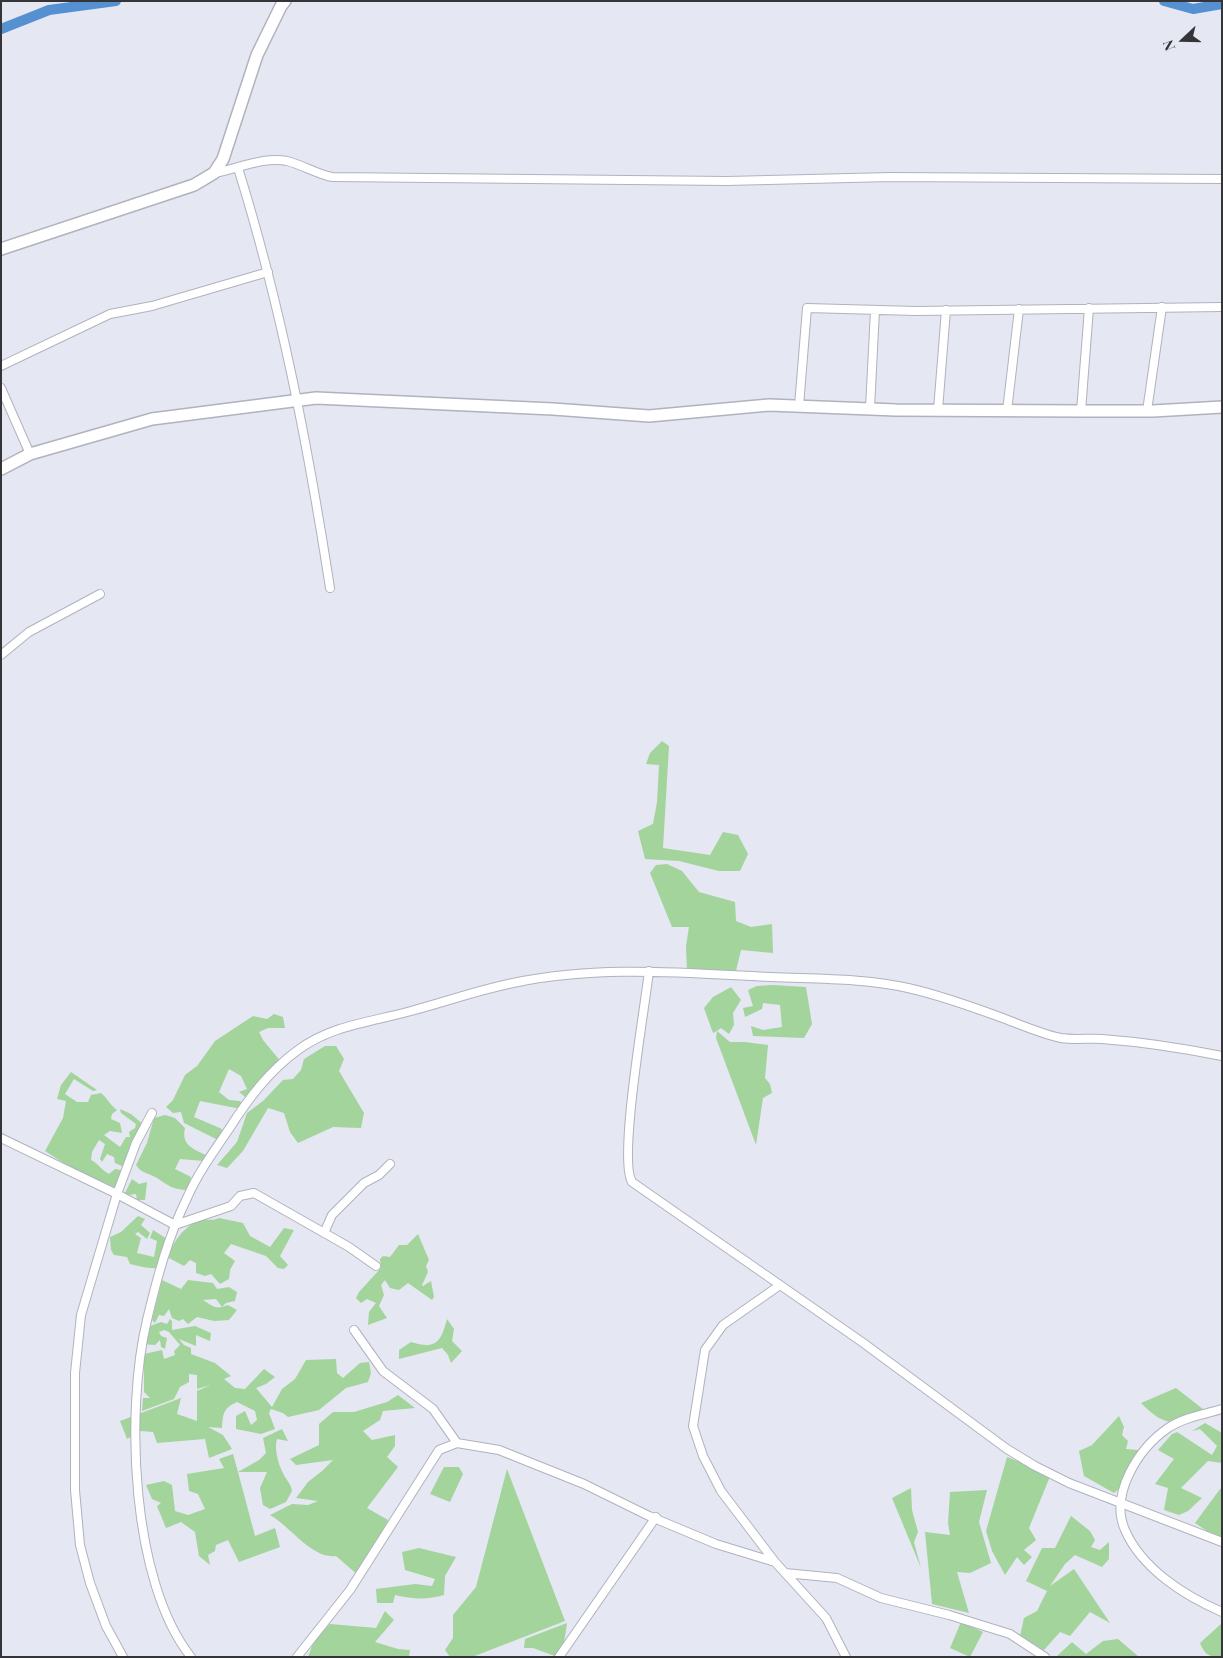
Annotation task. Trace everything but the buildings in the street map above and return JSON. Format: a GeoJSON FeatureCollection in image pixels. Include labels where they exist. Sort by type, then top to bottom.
{"type":"FeatureCollection","features":[{"type":"Feature","properties":{"kind":"main road"},"geometry":{"type":"LineString","coordinates":[[1,248],[194,185],[214,173],[223,159],[257,55],[283,4]]}},
{"type":"Feature","properties":{"kind":"main road"},"geometry":{"type":"LineString","coordinates":[[1,469],[30,454],[152,419],[316,398],[552,409],[649,416],[759,406],[1007,411],[1147,411],[1222,407]]}},
{"type":"Feature","properties":{"kind":"street"},"geometry":{"type":"LineString","coordinates":[[214,173],[278,160],[288,161],[319,174],[332,177],[727,181],[891,177],[1222,179]]}},
{"type":"Feature","properties":{"kind":"street"},"geometry":{"type":"LineString","coordinates":[[238,168],[268,272],[299,400],[330,588]]}},
{"type":"Feature","properties":{"kind":"street"},"geometry":{"type":"LineString","coordinates":[[1,366],[110,314],[152,306],[268,272]]}},
{"type":"Feature","properties":{"kind":"street"},"geometry":{"type":"LineString","coordinates":[[1147,411],[1162,307]]}},
{"type":"Feature","properties":{"kind":"street"},"geometry":{"type":"LineString","coordinates":[[798,406],[807,308],[946,310],[1222,307]]}},
{"type":"Feature","properties":{"kind":"street"},"geometry":{"type":"LineString","coordinates":[[1081,411],[1090,308]]}},
{"type":"Feature","properties":{"kind":"street"},"geometry":{"type":"LineString","coordinates":[[1007,411],[1019,309]]}},
{"type":"Feature","properties":{"kind":"street"},"geometry":{"type":"LineString","coordinates":[[870,408],[875,310]]}},
{"type":"Feature","properties":{"kind":"street"},"geometry":{"type":"LineString","coordinates":[[938,410],[946,310]]}},
{"type":"Feature","properties":{"kind":"street"},"geometry":{"type":"LineString","coordinates":[[1,388],[30,454]]}},
{"type":"Feature","properties":{"kind":"street"},"geometry":{"type":"LineString","coordinates":[[1,655],[29,632],[100,594]]}},
{"type":"Feature","properties":{"kind":"street"},"geometry":{"type":"LineString","coordinates":[[191,1657],[172,1627],[150,1567],[141,1524],[136,1417],[143,1335],[164,1253],[200,1171],[244,1105],[271,1073],[297,1051],[321,1035],[364,1021],[410,1012],[514,982],[591,973],[650,972],[840,979],[907,988],[967,1005],[1061,1038],[1144,1043],[1222,1056]]}},
{"type":"Feature","properties":{"kind":"street"},"geometry":{"type":"LineString","coordinates":[[650,972],[628,1140],[629,1176],[641,1189],[862,1342],[1007,1449],[1069,1483],[1222,1542]]}},
{"type":"Feature","properties":{"kind":"street"},"geometry":{"type":"LineString","coordinates":[[123,1657],[106,1626],[90,1583],[80,1545],[75,1490],[75,1373],[81,1315],[117,1194],[136,1143],[152,1113]]}},
{"type":"Feature","properties":{"kind":"street"},"geometry":{"type":"LineString","coordinates":[[1,1138],[117,1194],[175,1225],[231,1206],[240,1196],[254,1193],[324,1233],[376,1266]]}},
{"type":"Feature","properties":{"kind":"street"},"geometry":{"type":"LineString","coordinates":[[324,1233],[332,1215],[364,1183],[379,1175],[390,1164]]}},
{"type":"Feature","properties":{"kind":"street"},"geometry":{"type":"LineString","coordinates":[[780,1285],[723,1325],[705,1350],[693,1426],[703,1456],[721,1491],[775,1562],[826,1618],[846,1657]]}},
{"type":"Feature","properties":{"kind":"street"},"geometry":{"type":"LineString","coordinates":[[354,1330],[383,1371],[433,1408],[457,1443]]}},
{"type":"Feature","properties":{"kind":"street"},"geometry":{"type":"LineString","coordinates":[[1222,1409],[1184,1420],[1168,1428],[1152,1442],[1129,1476],[1122,1490],[1121,1502],[1124,1528],[1144,1558],[1175,1586],[1202,1603],[1222,1612]]}},
{"type":"Feature","properties":{"kind":"street"},"geometry":{"type":"LineString","coordinates":[[297,1657],[350,1590],[439,1450],[457,1443],[499,1450],[541,1466],[716,1544],[775,1562]]}},
{"type":"Feature","properties":{"kind":"street"},"geometry":{"type":"LineString","coordinates":[[559,1657],[656,1517]]}},
{"type":"Feature","properties":{"kind":"street"},"geometry":{"type":"LineString","coordinates":[[785,1573],[836,1578],[881,1598],[949,1615],[1010,1634],[1045,1657]]}},
{"type":"Feature","properties":{"kind":"green space"},"geometry":{"type":"Polygon","coordinates":[[[662,741],[669,746],[663,848],[710,855],[723,832],[738,835],[748,854],[740,871],[719,871],[679,861],[645,859],[638,831],[653,824],[657,802],[659,765],[646,764],[650,753],[662,741]]]}},
{"type":"Feature","properties":{"kind":"green space"},"geometry":{"type":"Polygon","coordinates":[[[667,864],[682,871],[699,892],[735,902],[736,921],[751,927],[772,924],[773,953],[741,950],[735,975],[687,972],[686,946],[689,927],[672,927],[650,873],[656,865],[667,864]]]}},
{"type":"Feature","properties":{"kind":"green space"},"geometry":{"type":"Polygon","coordinates":[[[757,986],[806,987],[812,1024],[804,1038],[753,1036],[751,1026],[763,1030],[782,1027],[780,1005],[763,1003],[762,1009],[745,1017],[743,1008],[753,1006],[748,990],[757,986]]]}},
{"type":"Feature","properties":{"kind":"green space"},"geometry":{"type":"Polygon","coordinates":[[[731,987],[741,1000],[733,1013],[734,1025],[729,1034],[721,1028],[713,1033],[704,1008],[713,997],[731,987]]]}},
{"type":"Feature","properties":{"kind":"green space"},"geometry":{"type":"Polygon","coordinates":[[[274,1014],[283,1017],[285,1028],[268,1028],[259,1032],[263,1040],[282,1063],[249,1100],[239,1092],[247,1089],[241,1076],[229,1069],[219,1092],[229,1100],[240,1101],[244,1105],[236,1108],[200,1101],[194,1117],[222,1129],[220,1141],[184,1123],[181,1112],[173,1113],[166,1107],[173,1100],[185,1075],[197,1066],[215,1041],[253,1016],[267,1019],[274,1014]]]}},
{"type":"Feature","properties":{"kind":"green space"},"geometry":{"type":"Polygon","coordinates":[[[717,1031],[730,1042],[768,1045],[765,1078],[770,1084],[772,1093],[763,1098],[756,1145],[716,1038],[717,1031]]]}},
{"type":"Feature","properties":{"kind":"green space"},"geometry":{"type":"Polygon","coordinates":[[[325,1046],[336,1046],[344,1059],[339,1071],[364,1113],[361,1128],[333,1127],[298,1143],[290,1132],[284,1113],[268,1108],[243,1151],[227,1168],[217,1165],[237,1142],[247,1113],[263,1101],[283,1080],[293,1079],[301,1070],[304,1059],[325,1046]]]}},
{"type":"Feature","properties":{"kind":"green space"},"geometry":{"type":"Polygon","coordinates":[[[71,1072],[97,1090],[93,1091],[74,1079],[65,1094],[77,1102],[88,1102],[91,1095],[101,1093],[117,1110],[112,1114],[111,1119],[120,1123],[122,1133],[110,1131],[104,1135],[120,1147],[126,1137],[130,1137],[129,1132],[135,1128],[136,1124],[121,1113],[120,1109],[131,1114],[144,1125],[129,1151],[124,1167],[115,1163],[114,1157],[107,1154],[102,1162],[100,1159],[105,1144],[99,1140],[92,1152],[91,1160],[109,1174],[115,1169],[127,1171],[112,1194],[45,1151],[63,1118],[66,1101],[57,1099],[61,1085],[71,1072]]]}},
{"type":"Feature","properties":{"kind":"green space"},"geometry":{"type":"Polygon","coordinates":[[[165,1115],[175,1118],[185,1128],[185,1139],[189,1146],[206,1155],[204,1161],[180,1159],[175,1169],[191,1177],[187,1190],[171,1187],[154,1176],[143,1172],[136,1165],[147,1143],[154,1118],[165,1115]]]}},
{"type":"Feature","properties":{"kind":"green space"},"geometry":{"type":"Polygon","coordinates":[[[132,1179],[139,1184],[147,1182],[145,1200],[137,1200],[136,1194],[128,1195],[125,1202],[121,1201],[132,1179]]]}},
{"type":"Feature","properties":{"kind":"green space"},"geometry":{"type":"Polygon","coordinates":[[[138,1216],[145,1219],[141,1225],[150,1233],[147,1239],[138,1232],[135,1234],[141,1238],[137,1253],[154,1257],[157,1241],[150,1238],[153,1230],[167,1239],[166,1267],[153,1268],[130,1264],[127,1257],[114,1255],[111,1250],[110,1237],[121,1232],[138,1216]]]}},
{"type":"Feature","properties":{"kind":"green space"},"geometry":{"type":"Polygon","coordinates":[[[219,1218],[243,1223],[250,1236],[270,1247],[284,1228],[294,1230],[280,1256],[288,1265],[284,1269],[278,1268],[266,1256],[231,1244],[224,1253],[235,1261],[230,1270],[229,1279],[220,1284],[211,1274],[205,1276],[196,1273],[196,1263],[190,1260],[184,1266],[169,1258],[176,1240],[185,1229],[203,1220],[219,1218]]]}},
{"type":"Feature","properties":{"kind":"green space"},"geometry":{"type":"Polygon","coordinates":[[[418,1234],[429,1260],[426,1266],[428,1272],[422,1285],[431,1281],[434,1297],[432,1300],[408,1283],[399,1290],[390,1288],[385,1280],[381,1285],[384,1295],[379,1306],[387,1318],[368,1325],[369,1312],[376,1303],[367,1299],[361,1303],[356,1298],[359,1292],[381,1268],[380,1259],[383,1256],[390,1257],[399,1245],[407,1245],[418,1234]]]}},
{"type":"Feature","properties":{"kind":"green space"},"geometry":{"type":"Polygon","coordinates":[[[162,1280],[181,1289],[188,1280],[213,1283],[217,1289],[229,1287],[237,1292],[235,1301],[226,1303],[222,1307],[228,1305],[237,1310],[229,1320],[214,1321],[197,1317],[188,1324],[183,1319],[179,1321],[172,1318],[169,1309],[164,1316],[159,1315],[155,1323],[152,1320],[162,1280]],[[216,1299],[203,1300],[215,1307],[222,1307],[216,1299]]]}},
{"type":"Feature","properties":{"kind":"green space"},"geometry":{"type":"Polygon","coordinates":[[[170,1319],[172,1321],[172,1330],[195,1326],[211,1333],[210,1341],[196,1335],[196,1346],[179,1339],[184,1345],[191,1348],[191,1354],[215,1363],[231,1376],[224,1379],[235,1388],[245,1389],[264,1369],[275,1377],[266,1384],[256,1388],[272,1407],[282,1389],[295,1379],[306,1360],[336,1359],[337,1373],[343,1378],[360,1363],[369,1362],[371,1373],[368,1382],[346,1388],[319,1410],[288,1417],[271,1409],[269,1413],[275,1429],[261,1434],[236,1429],[236,1416],[245,1411],[251,1425],[257,1420],[255,1411],[237,1402],[232,1404],[226,1409],[222,1428],[208,1427],[223,1435],[232,1449],[209,1458],[205,1439],[157,1443],[153,1432],[141,1431],[127,1439],[120,1421],[181,1398],[177,1414],[197,1421],[197,1391],[210,1385],[197,1389],[197,1375],[189,1374],[189,1382],[180,1387],[174,1399],[142,1411],[143,1398],[150,1398],[144,1392],[144,1354],[162,1350],[164,1359],[175,1355],[174,1351],[180,1345],[169,1332],[164,1330],[159,1332],[161,1336],[167,1338],[165,1349],[161,1347],[160,1340],[155,1345],[142,1344],[140,1339],[149,1332],[150,1326],[161,1322],[167,1324],[170,1319]]]}},
{"type":"Feature","properties":{"kind":"green space"},"geometry":{"type":"Polygon","coordinates":[[[447,1319],[454,1329],[452,1341],[462,1351],[451,1363],[448,1355],[442,1348],[399,1359],[399,1350],[411,1342],[426,1345],[436,1342],[440,1338],[447,1319]]]}},
{"type":"Feature","properties":{"kind":"green space"},"geometry":{"type":"Polygon","coordinates":[[[1176,1388],[1208,1413],[1188,1420],[1172,1422],[1158,1417],[1141,1403],[1176,1388]]]}},
{"type":"Feature","properties":{"kind":"green space"},"geometry":{"type":"Polygon","coordinates":[[[398,1395],[415,1408],[383,1411],[380,1420],[363,1431],[372,1440],[395,1435],[395,1446],[387,1457],[398,1467],[367,1508],[388,1520],[359,1576],[336,1556],[327,1556],[310,1548],[270,1515],[292,1504],[308,1505],[318,1501],[296,1498],[308,1482],[333,1460],[296,1465],[290,1459],[319,1445],[319,1424],[333,1412],[354,1412],[387,1402],[398,1395]]]}},
{"type":"Feature","properties":{"kind":"green space"},"geometry":{"type":"Polygon","coordinates":[[[1119,1416],[1124,1427],[1122,1435],[1128,1441],[1126,1449],[1138,1450],[1138,1456],[1132,1474],[1124,1485],[1114,1493],[1084,1476],[1079,1451],[1092,1445],[1119,1416]]]}},
{"type":"Feature","properties":{"kind":"green space"},"geometry":{"type":"Polygon","coordinates":[[[1205,1423],[1222,1433],[1222,1463],[1208,1461],[1181,1488],[1202,1498],[1188,1511],[1179,1515],[1164,1510],[1168,1488],[1155,1484],[1174,1459],[1158,1450],[1172,1434],[1177,1432],[1212,1455],[1217,1446],[1200,1429],[1192,1431],[1205,1423]]]}},
{"type":"Feature","properties":{"kind":"green space"},"geometry":{"type":"Polygon","coordinates":[[[282,1429],[288,1441],[277,1439],[276,1447],[280,1465],[292,1491],[286,1502],[270,1509],[263,1505],[260,1488],[267,1472],[238,1472],[259,1460],[266,1453],[263,1438],[282,1429]]]}},
{"type":"Feature","properties":{"kind":"green space"},"geometry":{"type":"Polygon","coordinates":[[[233,1454],[255,1536],[275,1528],[280,1547],[239,1562],[228,1540],[216,1545],[215,1551],[208,1555],[210,1565],[199,1556],[195,1532],[181,1522],[166,1528],[157,1506],[161,1503],[152,1499],[146,1485],[164,1481],[172,1485],[175,1511],[188,1515],[205,1509],[198,1494],[189,1491],[187,1474],[224,1468],[219,1459],[233,1454]]]}},
{"type":"Feature","properties":{"kind":"green space"},"geometry":{"type":"Polygon","coordinates":[[[1007,1457],[1051,1474],[1029,1528],[1036,1540],[1024,1550],[1032,1557],[1024,1565],[1017,1557],[1005,1575],[992,1551],[986,1531],[1007,1457]]]}},
{"type":"Feature","properties":{"kind":"green space"},"geometry":{"type":"Polygon","coordinates":[[[444,1467],[459,1467],[463,1474],[450,1502],[430,1494],[444,1467]]]}},
{"type":"Feature","properties":{"kind":"green space"},"geometry":{"type":"Polygon","coordinates":[[[507,1469],[565,1621],[472,1657],[450,1657],[445,1650],[453,1638],[453,1615],[476,1587],[507,1469]]]}},
{"type":"Feature","properties":{"kind":"green space"},"geometry":{"type":"Polygon","coordinates":[[[911,1488],[912,1510],[918,1532],[914,1542],[921,1568],[892,1498],[911,1488]]]}},
{"type":"Feature","properties":{"kind":"green space"},"geometry":{"type":"Polygon","coordinates":[[[1220,1489],[1222,1489],[1222,1541],[1195,1523],[1220,1489]]]}},
{"type":"Feature","properties":{"kind":"green space"},"geometry":{"type":"Polygon","coordinates":[[[987,1490],[979,1522],[991,1563],[970,1573],[957,1572],[969,1613],[932,1604],[925,1532],[950,1535],[948,1523],[950,1492],[987,1490]]]}},
{"type":"Feature","properties":{"kind":"green space"},"geometry":{"type":"Polygon","coordinates":[[[1071,1516],[1090,1531],[1095,1540],[1091,1547],[1100,1550],[1109,1542],[1109,1559],[1102,1567],[1075,1555],[1065,1564],[1050,1586],[1074,1569],[1110,1623],[1090,1612],[1070,1636],[1060,1632],[1044,1650],[1020,1636],[1024,1618],[1037,1611],[1047,1591],[1026,1581],[1042,1548],[1055,1548],[1071,1516]]]}},
{"type":"Feature","properties":{"kind":"green space"},"geometry":{"type":"Polygon","coordinates":[[[419,1548],[456,1557],[445,1576],[444,1595],[420,1598],[395,1595],[393,1603],[377,1603],[376,1589],[415,1584],[432,1586],[435,1579],[405,1570],[402,1552],[419,1548]]]}},
{"type":"Feature","properties":{"kind":"green space"},"geometry":{"type":"Polygon","coordinates":[[[385,1611],[394,1620],[375,1642],[398,1649],[410,1650],[409,1657],[308,1657],[314,1641],[330,1624],[376,1628],[385,1611]]]}},
{"type":"Feature","properties":{"kind":"green space"},"geometry":{"type":"Polygon","coordinates":[[[961,1622],[983,1632],[970,1657],[950,1648],[961,1622]]]}},
{"type":"Feature","properties":{"kind":"green space"},"geometry":{"type":"Polygon","coordinates":[[[567,1623],[564,1643],[555,1656],[533,1648],[524,1648],[525,1639],[567,1623]]]}},
{"type":"Feature","properties":{"kind":"green space"},"geometry":{"type":"Polygon","coordinates":[[[1222,1623],[1222,1657],[1211,1656],[1206,1653],[1200,1643],[1222,1623]]]}},
{"type":"Feature","properties":{"kind":"green space"},"geometry":{"type":"Polygon","coordinates":[[[1118,1639],[1139,1657],[1056,1657],[1072,1642],[1086,1654],[1103,1641],[1118,1639]]]}},
{"type":"Feature","properties":{"kind":"waterway"},"geometry":{"type":"LineString","coordinates":[[1,29],[49,10],[116,1]]}},
{"type":"Feature","properties":{"kind":"waterway"},"geometry":{"type":"LineString","coordinates":[[1164,1],[1193,9],[1222,4]]}}]}
